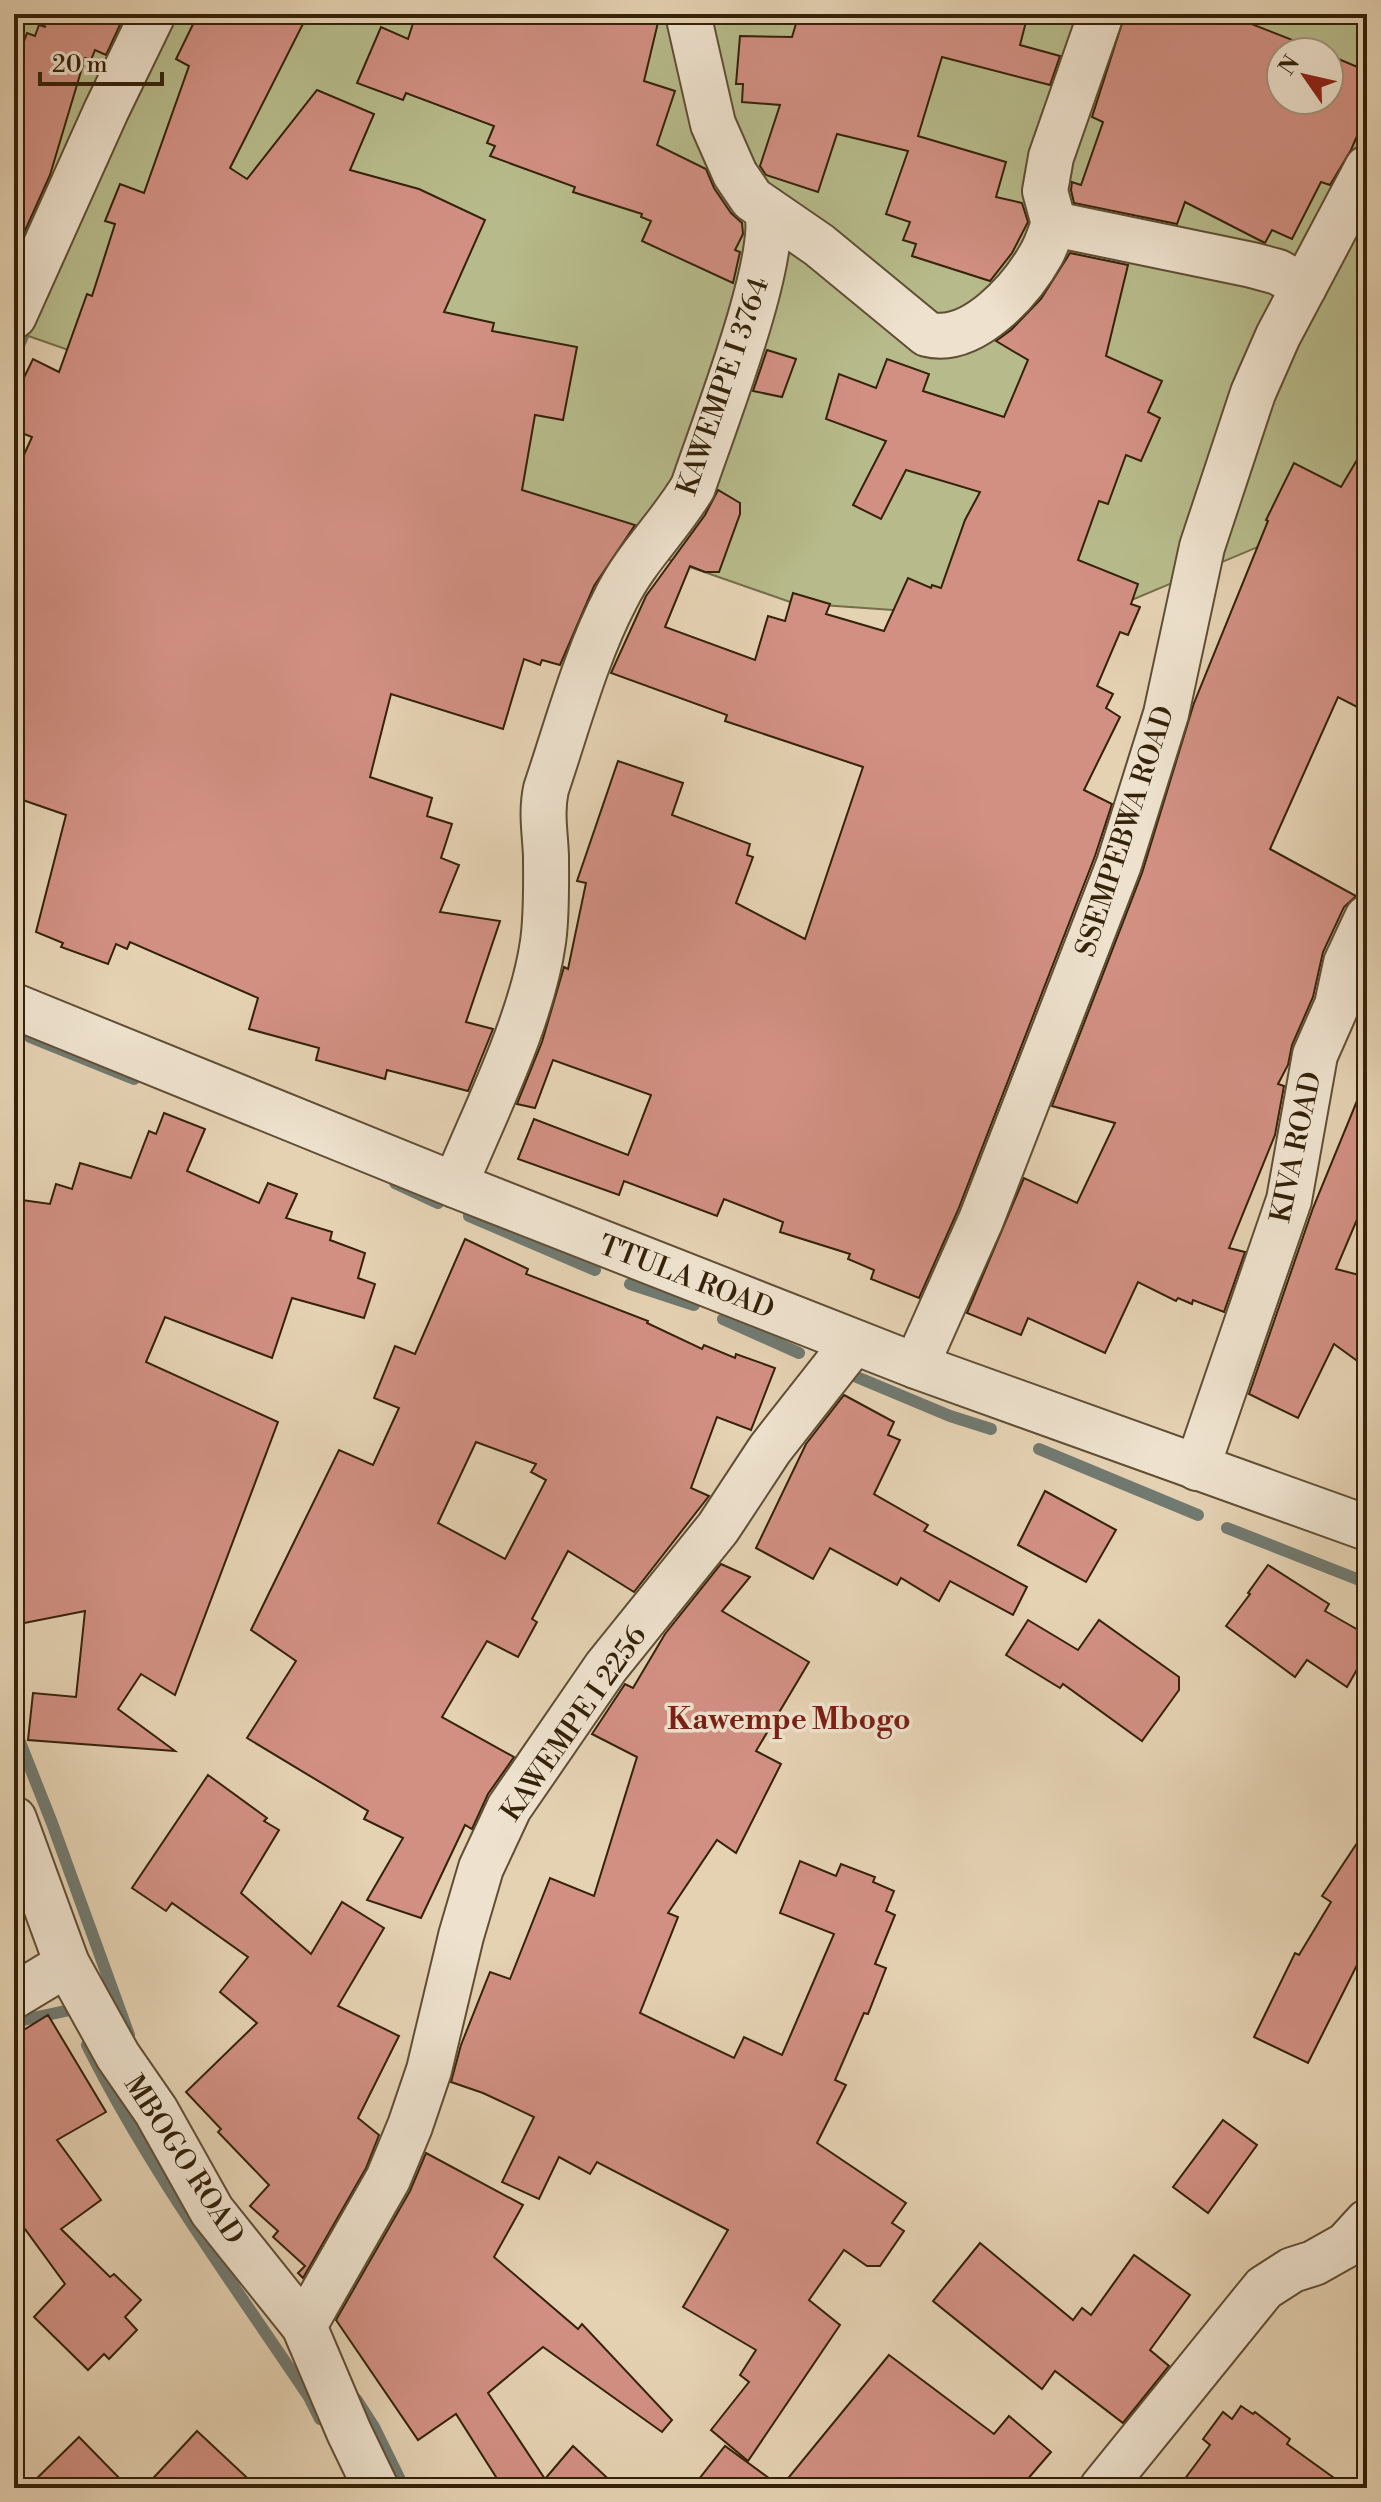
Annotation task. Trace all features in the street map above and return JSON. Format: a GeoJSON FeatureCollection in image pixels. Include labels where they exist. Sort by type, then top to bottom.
{"type":"FeatureCollection","features":[{"type":"Feature","properties":{"kind":"street"},"geometry":{"type":"LineString","coordinates":[[14,316],[153,14]]}},
{"type":"Feature","properties":{"kind":"street"},"geometry":{"type":"LineString","coordinates":[[688,14],[713,124],[735,174],[752,199],[819,245],[927,334],[941,338],[985,321],[1023,280],[1043,252],[1054,224],[1045,191],[1051,157],[1101,14]]}},
{"type":"Feature","properties":{"kind":"street","name":"SSEMPEBWA ROAD"},"geometry":{"type":"LineString","coordinates":[[916,1366],[981,1220],[1119,864],[1166,714],[1202,547],[1253,393],[1278,336],[1367,168]]}},
{"type":"Feature","properties":{"kind":"street","name":"KAWEMPE I 3764"},"geometry":{"type":"LineString","coordinates":[[455,1185],[505,1064],[529,998],[543,943],[546,853],[541,811],[546,789],[602,627],[616,597],[635,565],[679,510],[693,487],[746,329],[767,251],[766,209]]}},
{"type":"Feature","properties":{"kind":"street"},"geometry":{"type":"LineString","coordinates":[[1054,224],[1252,265],[1278,272],[1304,287]]}},
{"type":"Feature","properties":{"kind":"street","name":"KIVA ROAD"},"geometry":{"type":"LineString","coordinates":[[1197,1468],[1289,1200],[1315,1055],[1337,1005],[1346,963],[1367,918]]}},
{"type":"Feature","properties":{"kind":"street","name":"TTULA ROAD"},"geometry":{"type":"LineString","coordinates":[[14,1006],[455,1185],[916,1366],[1367,1528]]}},
{"type":"Feature","properties":{"kind":"street","name":"KAWEMPE I 2256"},"geometry":{"type":"LineString","coordinates":[[304,2326],[388,2179],[410,2126],[429,2070],[461,1936],[481,1868],[509,1808],[598,1679],[718,1528],[770,1449],[854,1342]]}},
{"type":"Feature","properties":{"kind":"street","name":"MBOGO ROAD"},"geometry":{"type":"LineString","coordinates":[[14,1819],[67,1964],[118,2056],[156,2111],[212,2211],[304,2326],[376,2488]]}},
{"type":"Feature","properties":{"kind":"street"},"geometry":{"type":"LineString","coordinates":[[14,1996],[67,1964]]}},
{"type":"Feature","properties":{"kind":"street"},"geometry":{"type":"LineString","coordinates":[[1102,2488],[1264,2288],[1292,2270],[1314,2263],[1346,2245],[1367,2222]]}},
{"type":"Feature","properties":{"kind":"green space"},"geometry":{"type":"Polygon","coordinates":[[[14,14],[1367,14],[1367,501],[1077,623],[793,603],[14,331],[14,14]]]}},
{"type":"Feature","properties":{"kind":"building"},"geometry":{"type":"Polygon","coordinates":[[[16,14],[125,14],[106,55],[95,50],[91,60],[85,58],[50,175],[15,253],[14,41],[23,44],[27,33],[35,36],[39,25],[46,27],[16,14]]]}},
{"type":"Feature","properties":{"kind":"building"},"geometry":{"type":"Polygon","coordinates":[[[198,14],[308,14],[230,168],[247,179],[317,90],[374,114],[350,170],[419,189],[485,220],[444,312],[494,323],[492,331],[577,347],[563,420],[535,415],[522,490],[635,525],[594,586],[560,665],[542,660],[540,665],[524,659],[503,729],[391,694],[370,777],[432,798],[427,816],[452,824],[441,858],[459,865],[440,912],[500,921],[466,1022],[493,1029],[468,1091],[387,1070],[385,1079],[316,1060],[319,1048],[249,1029],[258,998],[130,942],[127,949],[116,944],[108,964],[61,947],[63,943],[36,932],[66,815],[14,797],[14,477],[32,437],[14,430],[14,398],[33,359],[59,372],[87,294],[92,296],[115,224],[105,221],[120,184],[144,193],[189,66],[176,59],[198,14]]]}},
{"type":"Feature","properties":{"kind":"building"},"geometry":{"type":"Polygon","coordinates":[[[416,14],[660,14],[644,81],[675,91],[657,145],[706,169],[714,188],[742,223],[743,234],[735,250],[740,252],[733,283],[642,241],[651,221],[641,217],[642,214],[573,192],[575,187],[490,156],[495,146],[487,143],[494,126],[406,93],[403,100],[357,83],[381,27],[408,39],[416,14]]]}},
{"type":"Feature","properties":{"kind":"building"},"geometry":{"type":"Polygon","coordinates":[[[799,14],[1028,14],[1020,45],[1060,56],[1050,85],[942,57],[918,136],[1006,162],[996,197],[1022,203],[1028,222],[1012,253],[990,281],[912,256],[916,244],[903,240],[910,222],[886,214],[908,151],[837,134],[818,192],[766,175],[760,166],[780,105],[742,102],[743,84],[736,84],[740,36],[792,37],[799,14]]]}},
{"type":"Feature","properties":{"kind":"building"},"geometry":{"type":"Polygon","coordinates":[[[1125,14],[1226,14],[1282,36],[1265,36],[1265,116],[1345,116],[1345,62],[1367,71],[1367,113],[1351,150],[1330,185],[1321,182],[1292,239],[1272,230],[1265,243],[1185,202],[1177,224],[1074,203],[1072,182],[1081,185],[1103,122],[1092,117],[1125,14]]]}},
{"type":"Feature","properties":{"kind":"building"},"geometry":{"type":"Polygon","coordinates":[[[1070,253],[1128,265],[1106,356],[1162,381],[1148,412],[1160,418],[1141,461],[1126,455],[1108,504],[1099,501],[1078,560],[1138,584],[1131,604],[1140,607],[1128,635],[1120,632],[1097,686],[1113,694],[1106,708],[1120,717],[1084,790],[1112,804],[1095,856],[958,1210],[919,1298],[871,1279],[874,1270],[848,1259],[850,1254],[780,1232],[783,1222],[724,1199],[717,1216],[624,1181],[619,1195],[518,1159],[534,1119],[628,1155],[651,1095],[553,1060],[535,1108],[517,1104],[542,1042],[564,967],[568,969],[586,883],[577,881],[618,761],[683,783],[672,815],[750,844],[747,855],[753,857],[736,903],[805,939],[863,767],[725,721],[727,715],[611,673],[646,596],[705,515],[718,490],[740,503],[740,514],[719,572],[705,572],[690,566],[665,627],[755,660],[768,616],[785,621],[793,593],[830,604],[826,614],[884,631],[908,578],[931,588],[932,585],[941,588],[965,520],[980,492],[906,470],[881,519],[853,505],[886,441],[826,419],[839,374],[876,388],[887,359],[929,374],[923,391],[1004,417],[1028,360],[996,341],[1041,299],[1070,253]]]}},
{"type":"Feature","properties":{"kind":"building"},"geometry":{"type":"Polygon","coordinates":[[[767,350],[796,359],[782,397],[753,391],[767,350]]]}},
{"type":"Feature","properties":{"kind":"building"},"geometry":{"type":"Polygon","coordinates":[[[1367,443],[1367,712],[1338,697],[1270,849],[1356,896],[1344,907],[1323,952],[1313,997],[1278,1084],[1284,1086],[1275,1135],[1229,1248],[1245,1252],[1224,1312],[1193,1300],[1192,1304],[1178,1298],[1176,1301],[1138,1282],[1105,1353],[1028,1318],[1021,1335],[967,1313],[1024,1178],[1077,1203],[1115,1123],[1052,1106],[1142,873],[1194,703],[1266,520],[1294,463],[1341,487],[1367,443]]]}},
{"type":"Feature","properties":{"kind":"building"},"geometry":{"type":"Polygon","coordinates":[[[1366,1079],[1367,1196],[1336,1269],[1367,1277],[1367,1368],[1334,1344],[1298,1418],[1249,1394],[1313,1208],[1366,1079]]]}},
{"type":"Feature","properties":{"kind":"building"},"geometry":{"type":"Polygon","coordinates":[[[164,1113],[205,1129],[187,1171],[259,1203],[268,1183],[297,1194],[286,1218],[332,1232],[330,1240],[365,1253],[358,1278],[375,1284],[364,1318],[292,1298],[272,1358],[165,1317],[146,1362],[278,1422],[175,1695],[141,1674],[118,1709],[175,1751],[28,1740],[33,1693],[76,1697],[85,1611],[14,1625],[14,1199],[50,1204],[56,1184],[72,1189],[80,1163],[131,1178],[149,1131],[156,1134],[164,1113]]]}},
{"type":"Feature","properties":{"kind":"building"},"geometry":{"type":"Polygon","coordinates":[[[465,1239],[528,1269],[526,1274],[648,1321],[702,1349],[704,1345],[735,1358],[736,1354],[775,1368],[751,1430],[717,1417],[691,1488],[709,1496],[634,1592],[568,1551],[532,1619],[537,1622],[518,1657],[487,1641],[442,1717],[514,1757],[488,1794],[472,1829],[465,1825],[421,1918],[367,1900],[403,1838],[364,1819],[368,1811],[247,1738],[296,1661],[251,1630],[339,1450],[373,1465],[399,1408],[374,1398],[395,1346],[415,1354],[465,1239]],[[476,1442],[438,1523],[505,1559],[546,1480],[531,1472],[536,1464],[476,1442]]]}},
{"type":"Feature","properties":{"kind":"building"},"geometry":{"type":"Polygon","coordinates":[[[844,1395],[894,1422],[888,1435],[900,1440],[874,1494],[928,1525],[924,1531],[1027,1587],[1013,1615],[950,1581],[939,1601],[901,1578],[897,1585],[830,1548],[813,1579],[756,1548],[806,1444],[844,1395]]]}},
{"type":"Feature","properties":{"kind":"building"},"geometry":{"type":"Polygon","coordinates":[[[1045,1491],[1116,1530],[1086,1582],[1018,1545],[1045,1491]]]}},
{"type":"Feature","properties":{"kind":"building"},"geometry":{"type":"Polygon","coordinates":[[[721,1564],[750,1577],[722,1611],[809,1662],[756,1751],[781,1764],[736,1853],[717,1840],[668,1913],[678,1917],[640,2013],[734,2058],[744,2037],[782,2055],[834,1934],[780,1913],[800,1861],[836,1876],[841,1864],[875,1877],[873,1882],[894,1891],[886,1911],[895,1915],[875,1964],[886,1968],[868,2014],[864,2013],[835,2080],[846,2085],[817,2143],[906,2203],[892,2223],[904,2231],[880,2266],[867,2266],[844,2250],[809,2300],[840,2325],[748,2461],[711,2430],[749,2382],[740,2375],[756,2350],[683,2307],[728,2230],[597,2162],[590,2174],[559,2157],[539,2199],[502,2182],[534,2117],[451,2082],[461,2045],[490,1972],[510,1979],[550,1878],[594,1896],[637,1757],[592,1734],[625,1684],[633,1688],[665,1634],[721,1564]]]}},
{"type":"Feature","properties":{"kind":"building"},"geometry":{"type":"Polygon","coordinates":[[[1268,1565],[1329,1604],[1325,1611],[1367,1635],[1367,1652],[1347,1687],[1307,1660],[1295,1677],[1226,1626],[1268,1565]]]}},
{"type":"Feature","properties":{"kind":"building"},"geometry":{"type":"Polygon","coordinates":[[[1028,1620],[1078,1650],[1099,1620],[1179,1677],[1179,1690],[1142,1741],[1063,1684],[1060,1688],[1006,1655],[1028,1620]]]}},
{"type":"Feature","properties":{"kind":"building"},"geometry":{"type":"Polygon","coordinates":[[[208,1775],[279,1830],[241,1893],[311,1954],[342,1902],[384,1928],[338,2006],[399,2036],[358,2118],[379,2135],[366,2168],[303,2278],[298,2273],[305,2266],[273,2237],[278,2231],[250,2206],[269,2185],[218,2132],[221,2129],[186,2092],[257,2023],[220,1992],[248,1957],[172,1903],[166,1911],[132,1888],[208,1775]]]}},
{"type":"Feature","properties":{"kind":"building"},"geometry":{"type":"Polygon","coordinates":[[[1367,1828],[1367,1945],[1308,2063],[1254,2037],[1295,1953],[1299,1955],[1331,1902],[1322,1896],[1367,1828]]]}},
{"type":"Feature","properties":{"kind":"building"},"geometry":{"type":"Polygon","coordinates":[[[48,2015],[106,2112],[57,2140],[101,2200],[61,2229],[110,2277],[114,2274],[141,2300],[125,2317],[137,2330],[109,2359],[104,2354],[88,2370],[34,2317],[65,2284],[14,2214],[14,2036],[48,2015]]]}},
{"type":"Feature","properties":{"kind":"building"},"geometry":{"type":"Polygon","coordinates":[[[1223,2120],[1257,2145],[1208,2213],[1173,2187],[1223,2120]]]}},
{"type":"Feature","properties":{"kind":"building"},"geometry":{"type":"Polygon","coordinates":[[[426,2153],[523,2205],[494,2257],[578,2329],[582,2324],[672,2420],[662,2432],[543,2347],[488,2393],[545,2479],[573,2446],[618,2488],[503,2488],[456,2414],[418,2440],[336,2320],[410,2191],[426,2153]]]}},
{"type":"Feature","properties":{"kind":"building"},"geometry":{"type":"Polygon","coordinates":[[[980,2243],[1073,2320],[1082,2308],[1091,2315],[1134,2255],[1190,2295],[1150,2350],[1169,2366],[1123,2423],[1055,2371],[1042,2389],[933,2301],[980,2243]]]}},
{"type":"Feature","properties":{"kind":"building"},"geometry":{"type":"Polygon","coordinates":[[[889,2355],[994,2434],[1009,2416],[1051,2452],[1020,2488],[692,2488],[725,2446],[781,2487],[889,2355]]]}},
{"type":"Feature","properties":{"kind":"building"},"geometry":{"type":"Polygon","coordinates":[[[1241,2406],[1253,2414],[1255,2412],[1290,2439],[1287,2444],[1348,2488],[1178,2488],[1210,2445],[1203,2439],[1223,2412],[1232,2419],[1241,2406]]]}},
{"type":"Feature","properties":{"kind":"building"},"geometry":{"type":"Polygon","coordinates":[[[197,2431],[258,2488],[144,2488],[197,2431]]]}},
{"type":"Feature","properties":{"kind":"building"},"geometry":{"type":"Polygon","coordinates":[[[79,2437],[129,2488],[27,2488],[79,2437]]]}},
{"type":"Feature","properties":{"kind":"waterway"},"geometry":{"type":"LineString","coordinates":[[14,357],[23,336]]}},
{"type":"Feature","properties":{"kind":"waterway"},"geometry":{"type":"LineString","coordinates":[[30,1037],[134,1079]]}},
{"type":"Feature","properties":{"kind":"waterway"},"geometry":{"type":"LineString","coordinates":[[395,1183],[438,1203]]}},
{"type":"Feature","properties":{"kind":"waterway"},"geometry":{"type":"LineString","coordinates":[[469,1216],[595,1270]]}},
{"type":"Feature","properties":{"kind":"waterway"},"geometry":{"type":"LineString","coordinates":[[630,1284],[694,1305]]}},
{"type":"Feature","properties":{"kind":"waterway"},"geometry":{"type":"LineString","coordinates":[[723,1319],[799,1353]]}},
{"type":"Feature","properties":{"kind":"waterway"},"geometry":{"type":"LineString","coordinates":[[840,1370],[950,1416],[991,1429]]}},
{"type":"Feature","properties":{"kind":"waterway"},"geometry":{"type":"LineString","coordinates":[[1039,1449],[1198,1515]]}},
{"type":"Feature","properties":{"kind":"waterway"},"geometry":{"type":"LineString","coordinates":[[1227,1528],[1367,1583]]}},
{"type":"Feature","properties":{"kind":"waterway"},"geometry":{"type":"LineString","coordinates":[[14,1727],[129,2035]]}},
{"type":"Feature","properties":{"kind":"waterway"},"geometry":{"type":"LineString","coordinates":[[14,2022],[70,2010]]}},
{"type":"Feature","properties":{"kind":"waterway"},"geometry":{"type":"LineString","coordinates":[[87,2045],[164,2181],[309,2397],[320,2419]]}},
{"type":"Feature","properties":{"kind":"waterway"},"geometry":{"type":"LineString","coordinates":[[356,2399],[374,2427],[404,2488]]}},
{"type":"Feature","properties":{"kind":"district","name":"Kawempe Mbogo"},"geometry":{"type":"Point","coordinates":[789,1719]}}]}
